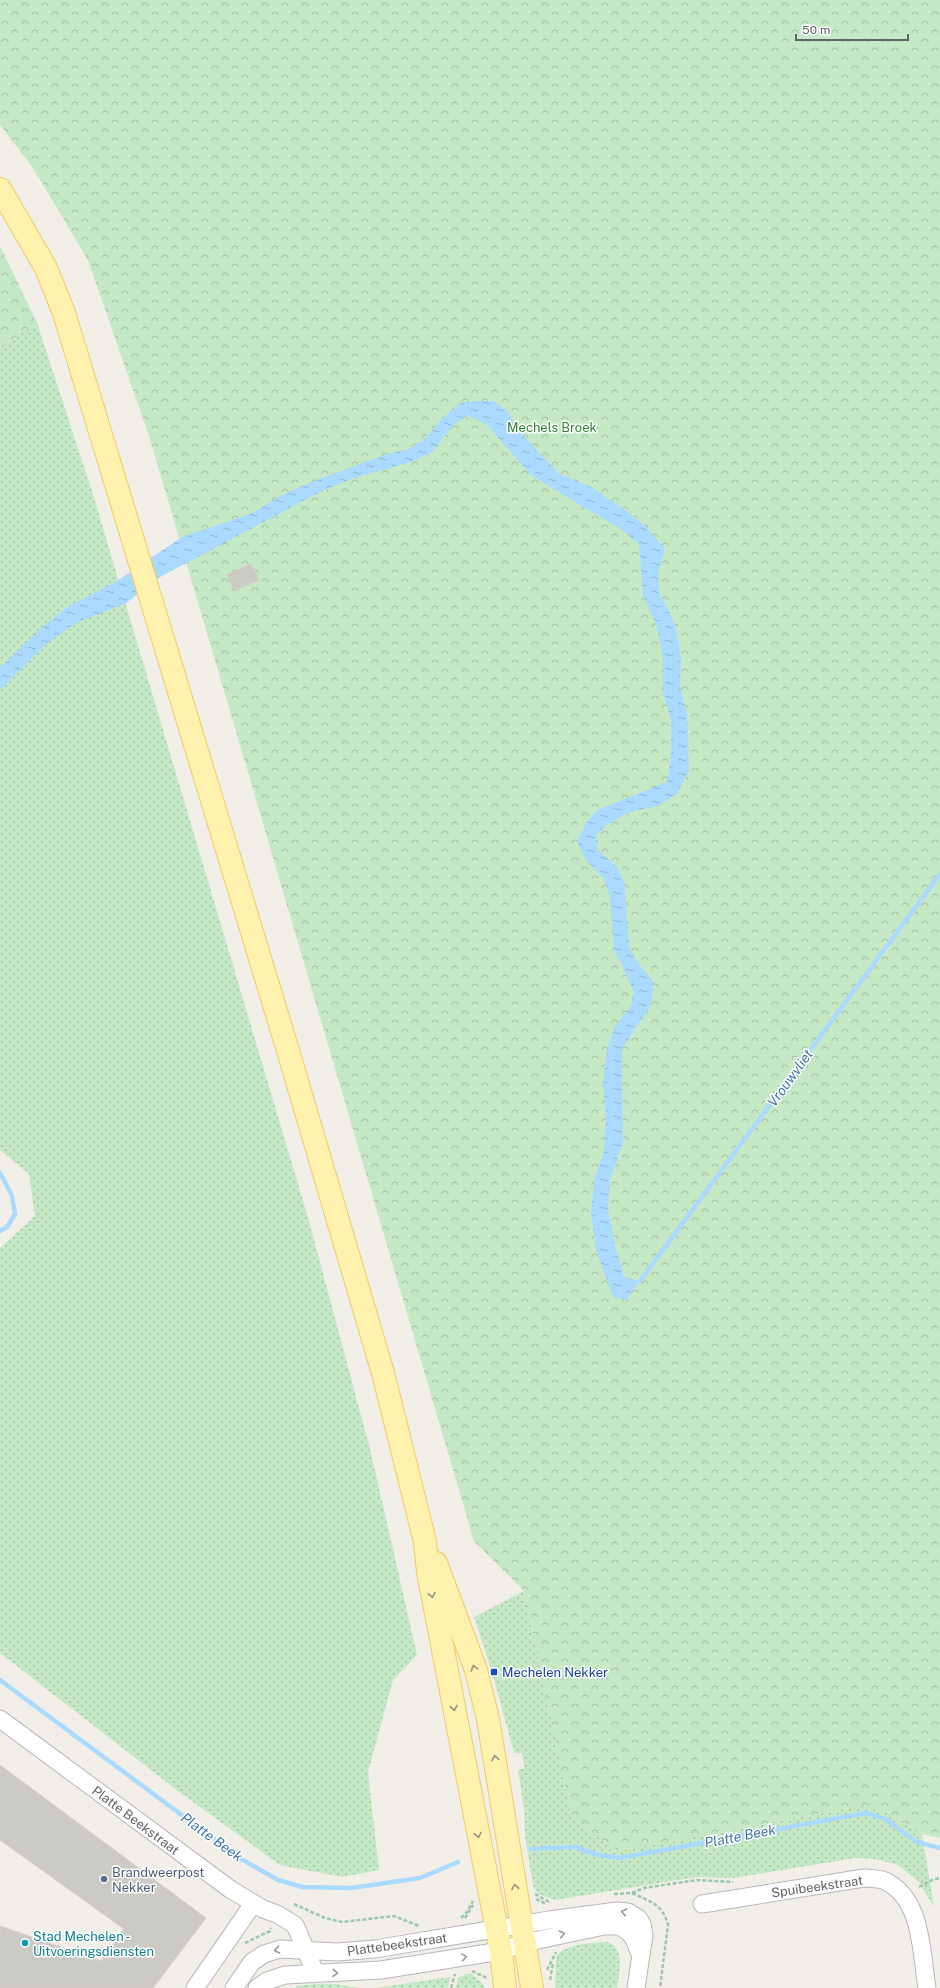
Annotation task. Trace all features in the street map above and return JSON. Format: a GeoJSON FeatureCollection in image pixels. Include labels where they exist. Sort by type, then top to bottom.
{"type":"FeatureCollection","features":[{"type":"Feature","properties":{"kind":"main road"},"geometry":{"type":"LineString","coordinates":[[0,189],[46,268],[64,313],[384,1373],[425,1542],[428,1572],[500,1951],[505,1988]]}},
{"type":"Feature","properties":{"kind":"main road"},"geometry":{"type":"LineString","coordinates":[[0,202],[34,247]]}},
{"type":"Feature","properties":{"kind":"main road"},"geometry":{"type":"LineString","coordinates":[[425,1542],[440,1571],[476,1670],[498,1773],[522,1934],[532,1988]]}},
{"type":"Feature","properties":{"kind":"street","name":"Platte Beekstraat"},"geometry":{"type":"LineString","coordinates":[[0,1719],[202,1869],[253,1904],[286,1919],[295,1925],[315,1972]]}},
{"type":"Feature","properties":{"kind":"street","name":"Spuibeekstraat"},"geometry":{"type":"LineString","coordinates":[[702,1904],[864,1878],[884,1880],[899,1890],[916,1919],[927,1988]]}},
{"type":"Feature","properties":{"kind":"street"},"geometry":{"type":"LineString","coordinates":[[195,1988],[253,1904]]}},
{"type":"Feature","properties":{"kind":"street"},"geometry":{"type":"LineString","coordinates":[[522,1934],[617,1911],[628,1912],[638,1918],[642,1924],[644,1935],[636,1988]]}},
{"type":"Feature","properties":{"kind":"street","name":"Plattebeekstraat"},"geometry":{"type":"LineString","coordinates":[[236,1985],[252,1962],[264,1954],[280,1949],[337,1952],[375,1949],[496,1930],[522,1934]]}},
{"type":"Feature","properties":{"kind":"street","name":"Plattebeekstraat"},"geometry":{"type":"LineString","coordinates":[[257,1988],[267,1981],[285,1975],[315,1972],[343,1973],[381,1970],[500,1951],[522,1934]]}},
{"type":"Feature","properties":{"kind":"path"},"geometry":{"type":"LineString","coordinates":[[919,1887],[932,1880],[940,1878]]}},
{"type":"Feature","properties":{"kind":"path"},"geometry":{"type":"LineString","coordinates":[[458,1921],[464,1920],[473,1905],[474,1900],[472,1896]]}},
{"type":"Feature","properties":{"kind":"path"},"geometry":{"type":"LineString","coordinates":[[532,1896],[547,1904]]}},
{"type":"Feature","properties":{"kind":"path"},"geometry":{"type":"LineString","coordinates":[[289,1902],[325,1918],[342,1922],[394,1916],[421,1926]]}},
{"type":"Feature","properties":{"kind":"path"},"geometry":{"type":"LineString","coordinates":[[451,1988],[455,1974],[460,1971]]}},
{"type":"Feature","properties":{"kind":"green space","name":"Mechels Broek"},"geometry":{"type":"Polygon","coordinates":[[[0,0],[940,0],[940,1838],[922,1834],[889,1814],[866,1805],[618,1851],[572,1819],[524,1591],[474,1541],[150,439],[88,260],[33,168],[0,125],[0,0]]]}},
{"type":"Feature","properties":{"kind":"green space"},"geometry":{"type":"Polygon","coordinates":[[[0,246],[37,323],[0,348],[0,246]]]}},
{"type":"Feature","properties":{"kind":"green space"},"geometry":{"type":"Polygon","coordinates":[[[37,323],[92,491],[309,1221],[371,1453],[417,1655],[393,1680],[368,1772],[379,1870],[342,1877],[280,1865],[182,1794],[0,1653],[0,1248],[35,1216],[29,1174],[0,1150],[0,348],[37,323]]]}},
{"type":"Feature","properties":{"kind":"green space"},"geometry":{"type":"Polygon","coordinates":[[[524,1591],[572,1819],[618,1851],[866,1805],[889,1814],[922,1834],[934,1907],[919,1882],[898,1865],[876,1859],[855,1858],[733,1878],[697,1877],[555,1900],[538,1894],[533,1886],[525,1836],[524,1810],[518,1770],[524,1768],[522,1753],[514,1753],[491,1668],[474,1617],[524,1591]]]}},
{"type":"Feature","properties":{"kind":"green space"},"geometry":{"type":"Polygon","coordinates":[[[608,1942],[614,1945],[619,1956],[620,1969],[617,1988],[555,1988],[556,1956],[567,1948],[574,1946],[588,1943],[608,1942]]]}},
{"type":"Feature","properties":{"kind":"green space"},"geometry":{"type":"Polygon","coordinates":[[[466,1974],[471,1974],[482,1983],[485,1988],[456,1988],[458,1978],[466,1974]]]}},
{"type":"Feature","properties":{"kind":"green space"},"geometry":{"type":"Polygon","coordinates":[[[450,1977],[448,1988],[376,1988],[450,1977]]]}},
{"type":"Feature","properties":{"kind":"green space"},"geometry":{"type":"Polygon","coordinates":[[[335,1984],[359,1988],[294,1988],[298,1986],[335,1984]]]}},
{"type":"Feature","properties":{"kind":"water"},"geometry":{"type":"Polygon","coordinates":[[[494,401],[507,411],[519,431],[558,473],[591,487],[628,512],[647,528],[665,549],[658,573],[659,593],[676,628],[681,660],[680,686],[687,712],[689,770],[677,794],[657,806],[630,812],[606,825],[595,837],[598,850],[617,867],[625,884],[630,950],[654,983],[651,1005],[622,1049],[623,1144],[610,1179],[608,1210],[615,1245],[624,1277],[640,1281],[626,1300],[613,1297],[596,1250],[591,1211],[595,1177],[604,1150],[606,1119],[603,1081],[607,1051],[614,1028],[630,1007],[634,992],[614,950],[610,896],[604,879],[586,860],[577,841],[587,822],[597,810],[667,782],[671,755],[671,720],[663,691],[663,656],[656,624],[643,596],[639,544],[622,530],[532,476],[487,425],[467,415],[451,428],[432,452],[411,462],[351,479],[322,491],[160,577],[126,603],[76,623],[46,644],[0,690],[0,668],[38,631],[66,608],[117,581],[182,537],[250,514],[290,491],[322,478],[384,455],[411,448],[426,438],[442,419],[460,403],[494,401]]]}},
{"type":"Feature","properties":{"kind":"building"},"geometry":{"type":"Polygon","coordinates":[[[251,564],[259,580],[234,591],[227,575],[251,564]]]}},
{"type":"Feature","properties":{"kind":"building","name":"Brandweerpost Nekker"},"geometry":{"type":"Polygon","coordinates":[[[0,1765],[206,1918],[153,1988],[0,1988],[0,1926],[101,1961],[124,1929],[0,1840],[0,1765]]]}},
{"type":"Feature","properties":{"kind":"waterway","name":"Vrouwvliet"},"geometry":{"type":"LineString","coordinates":[[640,1281],[940,874]]}},
{"type":"Feature","properties":{"kind":"waterway","name":"Platte Beek"},"geometry":{"type":"LineString","coordinates":[[0,1173],[12,1196],[15,1214],[7,1227],[0,1231]]}},
{"type":"Feature","properties":{"kind":"waterway","name":"Platte Beek"},"geometry":{"type":"LineString","coordinates":[[0,1680],[241,1859],[278,1880],[303,1887],[351,1888],[420,1878],[458,1862]]}},
{"type":"Feature","properties":{"kind":"waterway","name":"Platte Beek"},"geometry":{"type":"LineString","coordinates":[[531,1849],[575,1847],[598,1855],[620,1858],[866,1813],[885,1819],[917,1842],[940,1848]]}},
{"type":"Feature","properties":{"kind":"place","name":"Mechelen Nekker"},"geometry":{"type":"Point","coordinates":[494,1672]}},
{"type":"Feature","properties":{"kind":"place","name":"Brandweerpost Nekker"},"geometry":{"type":"Point","coordinates":[104,1879]}},
{"type":"Feature","properties":{"kind":"place","name":"Stad Mechelen - Uitvoeringsdiensten"},"geometry":{"type":"Point","coordinates":[25,1943]}}]}
